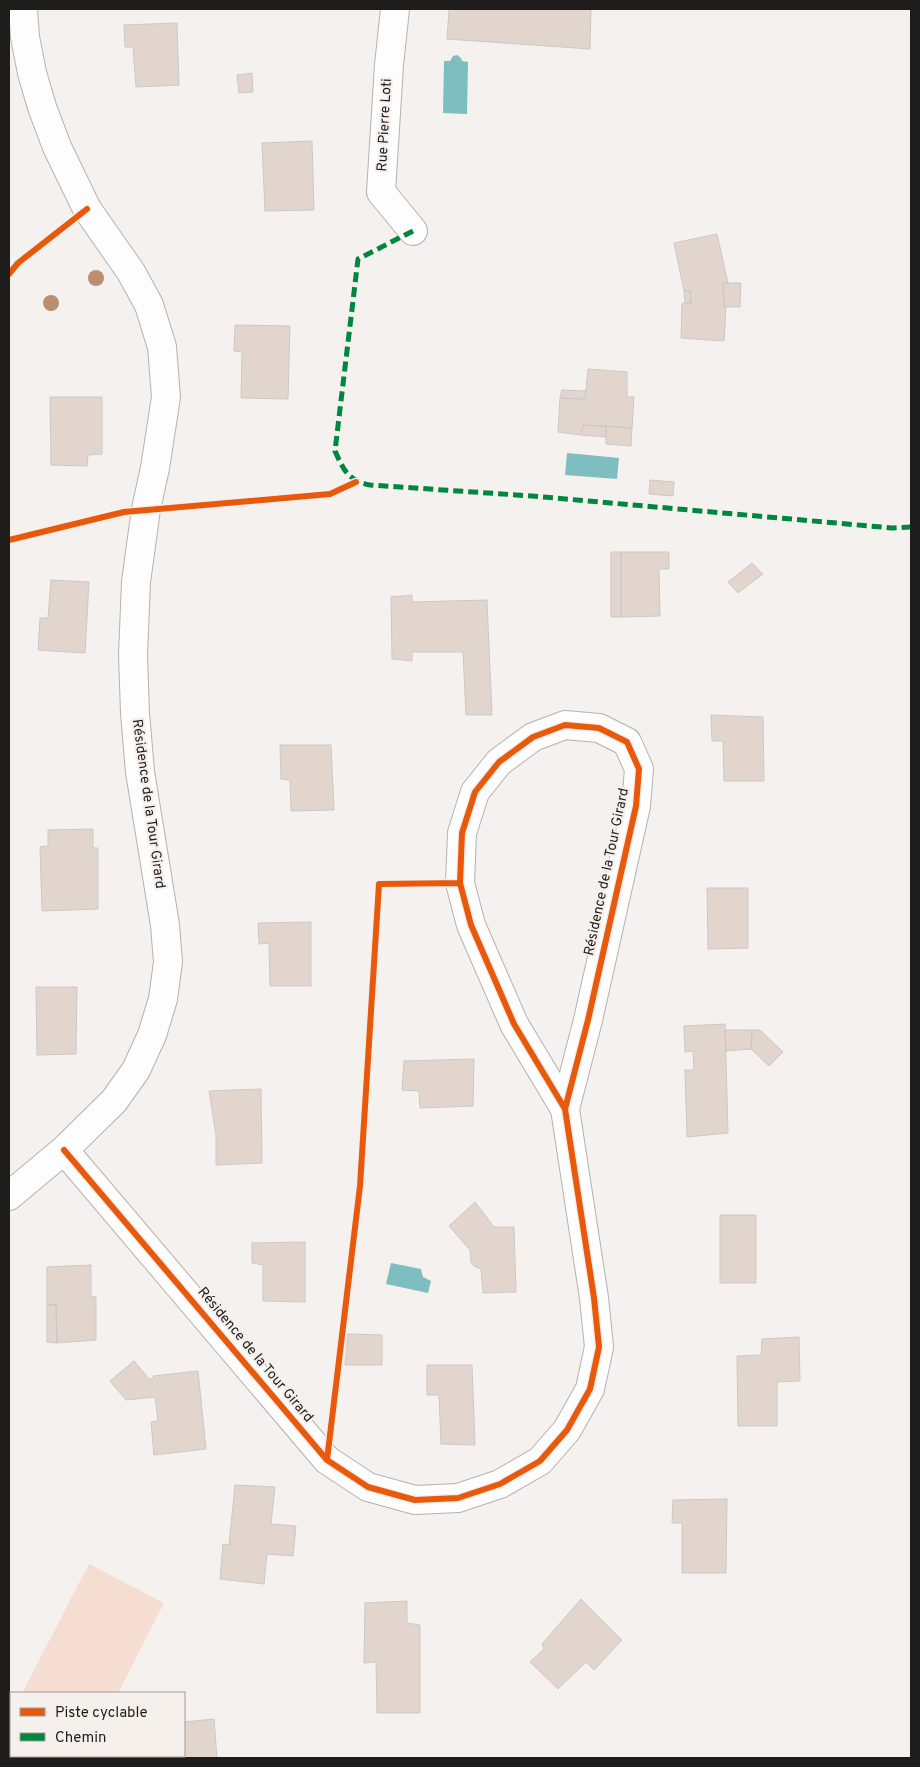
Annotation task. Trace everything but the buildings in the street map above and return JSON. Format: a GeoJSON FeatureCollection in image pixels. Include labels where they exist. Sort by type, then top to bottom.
{"type":"FeatureCollection","features":[{"type":"Feature","properties":{"kind":"street","name":"Résidence de la Tour Girard"},"geometry":{"type":"LineString","coordinates":[[9,1196],[64,1150],[114,1101],[136,1070],[152,1035],[163,999],[168,962],[165,925],[140,772],[133,654],[136,582],[146,509],[155,468],[166,397],[162,347],[149,305],[131,272],[87,209],[57,146],[42,107],[32,73],[25,37],[23,9]]}},
{"type":"Feature","properties":{"kind":"street","name":"Rue Pierre Loti"},"geometry":{"type":"LineString","coordinates":[[395,9],[389,65],[381,192],[413,231]]}},
{"type":"Feature","properties":{"kind":"street","name":"Résidence de la Tour Girard"},"geometry":{"type":"LineString","coordinates":[[64,1150],[328,1460],[368,1488],[414,1500],[458,1498],[500,1484],[540,1461],[567,1430],[590,1389],[598,1347],[594,1298],[565,1110],[514,1024],[471,925],[460,883],[462,833],[475,792],[499,762],[533,737],[565,725],[599,728],[627,742],[639,769],[636,806],[588,1020],[565,1110]]}},
{"type":"Feature","properties":{"kind":"shaded area"},"geometry":{"type":"Polygon","coordinates":[[[89,1564],[164,1603],[119,1692],[23,1692],[89,1564]]]}},
{"type":"Feature","properties":{"kind":"water"},"geometry":{"type":"Polygon","coordinates":[[[457,55],[462,61],[468,62],[467,114],[443,113],[444,61],[450,61],[453,56],[457,55]]]}},
{"type":"Feature","properties":{"kind":"water"},"geometry":{"type":"Polygon","coordinates":[[[567,453],[619,458],[617,479],[565,475],[567,453]]]}},
{"type":"Feature","properties":{"kind":"water"},"geometry":{"type":"Polygon","coordinates":[[[391,1263],[421,1269],[423,1277],[431,1281],[428,1293],[386,1284],[391,1263]]]}},
{"type":"Feature","properties":{"kind":"marked path"},"geometry":{"type":"LineString","coordinates":[[413,231],[358,259],[335,451],[344,469],[357,480],[370,485],[532,496],[892,528],[911,527]]}},
{"type":"Feature","properties":{"kind":"cycle path"},"geometry":{"type":"LineString","coordinates":[[9,274],[18,263],[87,209]]}},
{"type":"Feature","properties":{"kind":"cycle path"},"geometry":{"type":"LineString","coordinates":[[9,540],[124,512],[330,494],[356,482]]}},
{"type":"Feature","properties":{"kind":"cycle path"},"geometry":{"type":"LineString","coordinates":[[64,1150],[327,1460],[368,1487],[415,1500],[458,1498],[500,1484],[540,1461],[567,1430],[590,1389],[599,1347],[594,1298],[565,1109],[588,1020],[636,806],[639,769],[627,742],[599,728],[565,725],[533,737],[499,762],[475,792],[462,833],[460,883],[471,925],[514,1024],[565,1109]]}},
{"type":"Feature","properties":{"kind":"cycle path"},"geometry":{"type":"LineString","coordinates":[[327,1460],[360,1186],[379,884],[460,883]]}}]}
